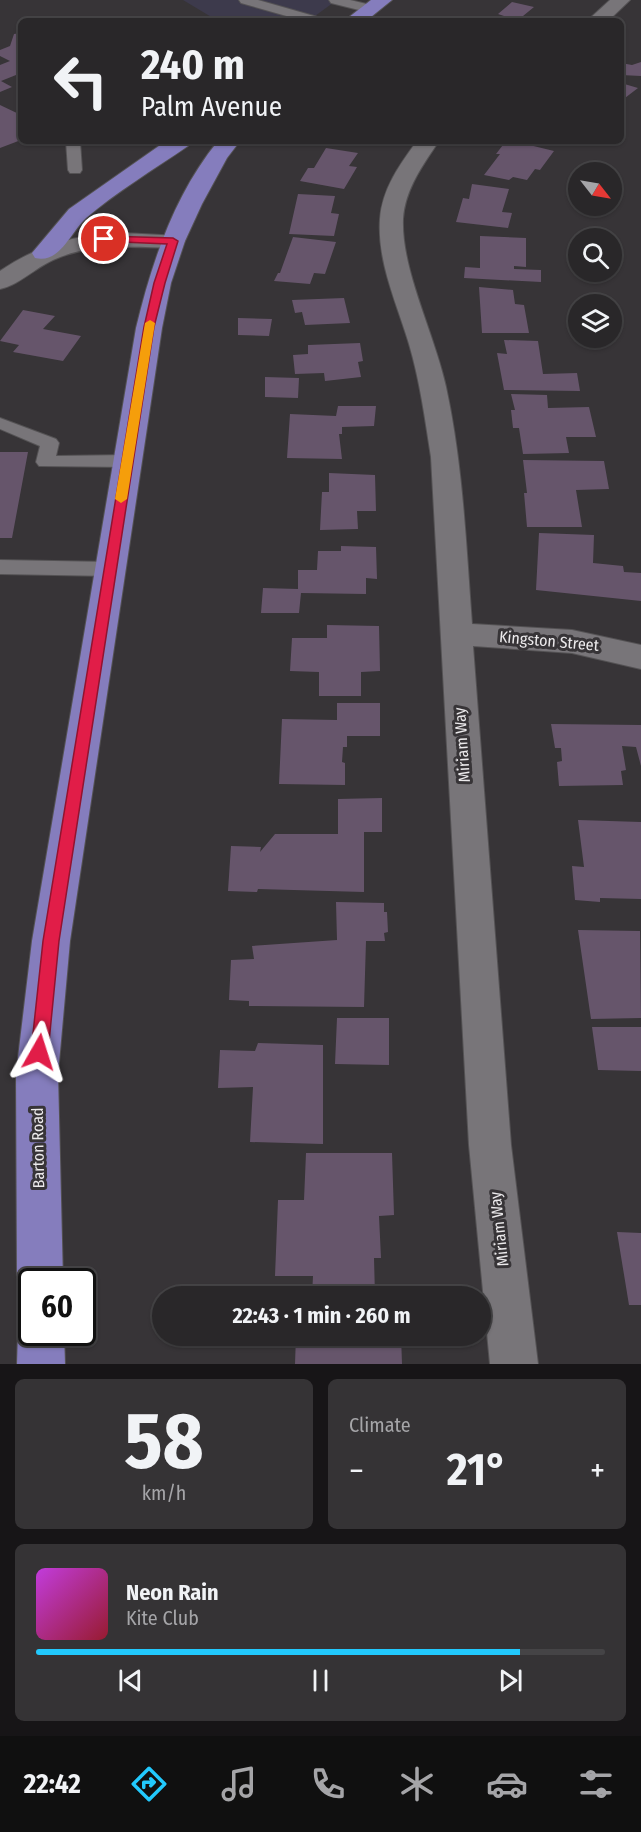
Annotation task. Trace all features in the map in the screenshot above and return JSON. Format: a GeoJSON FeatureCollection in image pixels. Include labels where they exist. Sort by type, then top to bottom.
{"type":"FeatureCollection","features":[{"type":"Feature","properties":{"kind":"main road"},"geometry":{"type":"LineString","coordinates":[[358,18],[377,4]]}},
{"type":"Feature","properties":{"kind":"main road"},"geometry":{"type":"LineString","coordinates":[[44,254],[77,214],[176,144]]}},
{"type":"Feature","properties":{"kind":"main road","name":"Barton Road"},"geometry":{"type":"LineString","coordinates":[[40,1268],[37,1074],[51,941],[149,327],[159,283],[173,241],[190,204],[227,144]]}},
{"type":"Feature","properties":{"kind":"main road"},"geometry":{"type":"LineString","coordinates":[[41,1346],[41,1364]]}},
{"type":"Feature","properties":{"kind":"street"},"geometry":{"type":"LineString","coordinates":[[600,18],[621,0]]}},
{"type":"Feature","properties":{"kind":"street","name":"Miriam Way"},"geometry":{"type":"LineString","coordinates":[[426,144],[413,159],[393,203],[390,239],[400,282],[422,341],[432,379],[445,457],[490,1145],[514,1364]]}},
{"type":"Feature","properties":{"kind":"street"},"geometry":{"type":"LineString","coordinates":[[0,282],[44,254],[71,244],[104,239],[173,241]]}},
{"type":"Feature","properties":{"kind":"street","name":"Kingston Street"},"geometry":{"type":"LineString","coordinates":[[455,634],[562,640],[616,648],[641,657]]}},
{"type":"Feature","properties":{"kind":"lane"},"geometry":{"type":"LineString","coordinates":[[246,0],[307,18]]}},
{"type":"Feature","properties":{"kind":"lane"},"geometry":{"type":"LineString","coordinates":[[335,0],[377,4]]}},
{"type":"Feature","properties":{"kind":"lane"},"geometry":{"type":"LineString","coordinates":[[74,144],[75,170]]}},
{"type":"Feature","properties":{"kind":"lane"},"geometry":{"type":"LineString","coordinates":[[0,423],[50,443],[45,462],[127,461]]}},
{"type":"Feature","properties":{"kind":"lane"},"geometry":{"type":"LineString","coordinates":[[0,567],[110,569]]}},
{"type":"Feature","properties":{"kind":"shaded area"},"geometry":{"type":"Polygon","coordinates":[[[183,0],[337,0],[312,18],[213,18],[183,0]]]}},
{"type":"Feature","properties":{"kind":"building"},"geometry":{"type":"Polygon","coordinates":[[[512,2],[534,7],[523,16],[526,18],[502,18],[504,16],[498,14],[512,2]]]}},
{"type":"Feature","properties":{"kind":"building"},"geometry":{"type":"Polygon","coordinates":[[[18,33],[18,74],[1,81],[12,87],[0,92],[0,65],[10,61],[0,56],[0,50],[10,46],[14,34],[18,33]]]}},
{"type":"Feature","properties":{"kind":"building"},"geometry":{"type":"Polygon","coordinates":[[[641,62],[641,76],[624,75],[624,64],[632,65],[641,62]]]}},
{"type":"Feature","properties":{"kind":"building"},"geometry":{"type":"Polygon","coordinates":[[[624,84],[638,88],[624,99],[624,84]]]}},
{"type":"Feature","properties":{"kind":"building"},"geometry":{"type":"Polygon","coordinates":[[[0,105],[18,114],[18,141],[0,148],[0,105]]]}},
{"type":"Feature","properties":{"kind":"building"},"geometry":{"type":"Polygon","coordinates":[[[504,144],[525,144],[554,151],[540,170],[535,169],[527,180],[513,177],[509,180],[484,175],[500,154],[496,154],[504,144]]]}},
{"type":"Feature","properties":{"kind":"building"},"geometry":{"type":"Polygon","coordinates":[[[326,148],[358,153],[349,166],[357,167],[344,189],[300,181],[308,168],[314,168],[326,148]]]}},
{"type":"Feature","properties":{"kind":"building"},"geometry":{"type":"Polygon","coordinates":[[[472,184],[509,189],[502,212],[512,213],[508,228],[456,222],[463,198],[469,199],[472,184]]]}},
{"type":"Feature","properties":{"kind":"building"},"geometry":{"type":"Polygon","coordinates":[[[298,194],[335,196],[331,213],[339,214],[334,236],[289,234],[298,194]]]}},
{"type":"Feature","properties":{"kind":"building"},"geometry":{"type":"Polygon","coordinates":[[[480,236],[526,238],[526,267],[514,266],[514,269],[541,270],[541,282],[464,278],[465,267],[480,268],[480,236]]]}},
{"type":"Feature","properties":{"kind":"building"},"geometry":{"type":"Polygon","coordinates":[[[293,237],[336,242],[325,274],[314,273],[310,284],[274,281],[280,273],[293,237]]]}},
{"type":"Feature","properties":{"kind":"building"},"geometry":{"type":"Polygon","coordinates":[[[479,287],[513,290],[515,304],[524,305],[529,333],[482,333],[479,287]]]}},
{"type":"Feature","properties":{"kind":"building"},"geometry":{"type":"Polygon","coordinates":[[[344,298],[350,323],[305,325],[302,312],[295,313],[292,300],[344,298]]]}},
{"type":"Feature","properties":{"kind":"building"},"geometry":{"type":"Polygon","coordinates":[[[23,310],[55,316],[43,329],[81,336],[63,361],[13,352],[19,345],[0,341],[23,310]]]}},
{"type":"Feature","properties":{"kind":"building"},"geometry":{"type":"Polygon","coordinates":[[[238,318],[272,319],[269,336],[238,335],[238,318]]]}},
{"type":"Feature","properties":{"kind":"building"},"geometry":{"type":"Polygon","coordinates":[[[504,340],[538,341],[543,374],[577,373],[580,391],[504,390],[497,353],[507,354],[504,340]]]}},
{"type":"Feature","properties":{"kind":"building"},"geometry":{"type":"Polygon","coordinates":[[[360,343],[363,361],[358,362],[361,377],[325,381],[324,373],[295,374],[293,355],[308,354],[308,345],[360,343]]]}},
{"type":"Feature","properties":{"kind":"building"},"geometry":{"type":"Polygon","coordinates":[[[265,377],[299,378],[298,398],[265,397],[265,377]]]}},
{"type":"Feature","properties":{"kind":"building"},"geometry":{"type":"Polygon","coordinates":[[[511,394],[547,395],[548,408],[589,407],[596,437],[566,437],[569,453],[523,454],[519,428],[513,428],[511,410],[515,410],[511,394]]]}},
{"type":"Feature","properties":{"kind":"building"},"geometry":{"type":"Polygon","coordinates":[[[338,406],[376,406],[374,426],[342,427],[342,434],[339,434],[342,459],[287,458],[290,414],[336,416],[338,406]]]}},
{"type":"Feature","properties":{"kind":"building"},"geometry":{"type":"Polygon","coordinates":[[[0,452],[28,452],[12,538],[0,538],[0,452]]]}},
{"type":"Feature","properties":{"kind":"building"},"geometry":{"type":"Polygon","coordinates":[[[523,460],[604,461],[609,489],[576,490],[582,527],[527,527],[524,493],[527,493],[523,460]]]}},
{"type":"Feature","properties":{"kind":"building"},"geometry":{"type":"Polygon","coordinates":[[[329,473],[375,475],[376,511],[357,511],[358,529],[320,530],[322,492],[329,492],[329,473]]]}},
{"type":"Feature","properties":{"kind":"building"},"geometry":{"type":"Polygon","coordinates":[[[539,533],[594,535],[593,563],[623,566],[624,572],[641,573],[641,601],[536,590],[539,533]]]}},
{"type":"Feature","properties":{"kind":"building"},"geometry":{"type":"Polygon","coordinates":[[[341,546],[376,547],[377,579],[366,578],[366,594],[301,593],[299,613],[261,613],[263,588],[298,589],[298,570],[317,570],[318,551],[341,551],[341,546]]]}},
{"type":"Feature","properties":{"kind":"building"},"geometry":{"type":"Polygon","coordinates":[[[327,625],[379,626],[380,671],[361,672],[361,696],[319,696],[319,672],[290,671],[292,638],[327,638],[327,625]]]}},
{"type":"Feature","properties":{"kind":"building"},"geometry":{"type":"Polygon","coordinates":[[[337,703],[380,703],[380,736],[347,736],[347,747],[343,747],[342,762],[345,763],[345,785],[279,784],[282,719],[337,720],[337,703]]]}},
{"type":"Feature","properties":{"kind":"building"},"geometry":{"type":"Polygon","coordinates":[[[551,724],[641,725],[641,766],[636,747],[622,746],[626,770],[621,771],[623,785],[559,786],[557,762],[562,761],[561,748],[555,748],[551,724]]]}},
{"type":"Feature","properties":{"kind":"building"},"geometry":{"type":"Polygon","coordinates":[[[382,798],[382,832],[364,832],[364,892],[258,889],[257,892],[228,891],[231,846],[261,847],[260,852],[275,834],[338,834],[338,799],[382,798]]]}},
{"type":"Feature","properties":{"kind":"building"},"geometry":{"type":"Polygon","coordinates":[[[578,820],[641,822],[641,899],[600,898],[600,902],[575,900],[572,866],[584,867],[578,820]]]}},
{"type":"Feature","properties":{"kind":"building"},"geometry":{"type":"Polygon","coordinates":[[[336,902],[384,903],[384,912],[387,912],[388,932],[384,933],[385,941],[366,941],[364,1007],[249,1006],[249,1001],[229,1000],[231,960],[254,959],[252,946],[337,940],[336,902]]]}},
{"type":"Feature","properties":{"kind":"building"},"geometry":{"type":"Polygon","coordinates":[[[578,930],[640,931],[641,1018],[591,1019],[578,930]]]}},
{"type":"Feature","properties":{"kind":"building"},"geometry":{"type":"Polygon","coordinates":[[[337,1018],[389,1018],[389,1065],[335,1064],[337,1018]]]}},
{"type":"Feature","properties":{"kind":"building"},"geometry":{"type":"Polygon","coordinates":[[[592,1027],[641,1027],[641,1071],[598,1070],[592,1027]]]}},
{"type":"Feature","properties":{"kind":"building"},"geometry":{"type":"Polygon","coordinates":[[[258,1043],[323,1045],[323,1144],[250,1142],[253,1087],[218,1088],[220,1050],[255,1051],[258,1043]]]}},
{"type":"Feature","properties":{"kind":"building"},"geometry":{"type":"Polygon","coordinates":[[[306,1153],[392,1153],[394,1215],[379,1216],[381,1258],[374,1258],[375,1286],[312,1286],[313,1276],[275,1276],[278,1200],[304,1200],[306,1153]]]}},
{"type":"Feature","properties":{"kind":"building"},"geometry":{"type":"Polygon","coordinates":[[[617,1232],[641,1233],[641,1305],[629,1305],[617,1232]]]}},
{"type":"Feature","properties":{"kind":"building"},"geometry":{"type":"Polygon","coordinates":[[[296,1346],[401,1346],[402,1364],[295,1364],[296,1346]]]}},
{"type":"Feature","properties":{"kind":"slow traffic"},"geometry":{"type":"LineString","coordinates":[[121,499],[150,323]]}},
{"type":"Feature","properties":{"kind":"route"},"geometry":{"type":"LineString","coordinates":[[39,1052],[51,941],[149,327],[159,283],[173,241],[104,239]]}}]}
